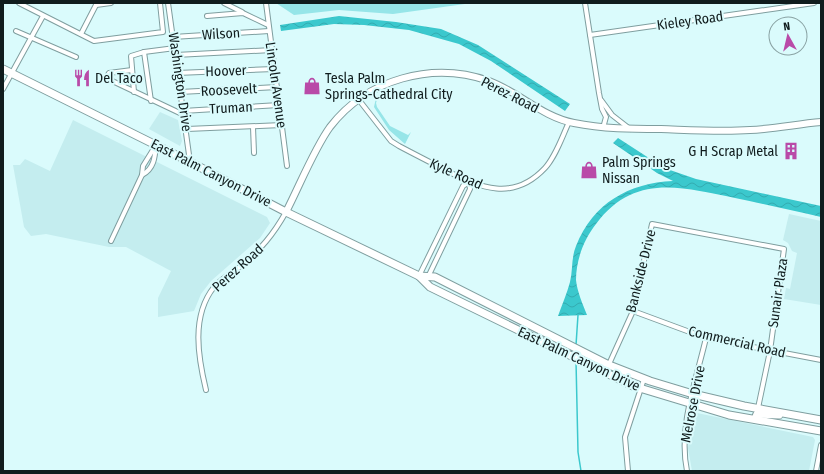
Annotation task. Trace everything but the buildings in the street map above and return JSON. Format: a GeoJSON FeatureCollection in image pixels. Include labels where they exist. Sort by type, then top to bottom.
{"type":"FeatureCollection","features":[{"type":"Feature","properties":{"kind":"main road","name":"East Palm Canyon Drive"},"geometry":{"type":"LineString","coordinates":[[3,69],[190,162],[286,212],[419,276],[426,279],[435,277],[609,364],[644,379],[693,394],[821,420]]}},
{"type":"Feature","properties":{"kind":"main road","name":"Perez Road"},"geometry":{"type":"LineString","coordinates":[[286,212],[330,128],[359,100],[388,82],[433,73],[454,73],[490,82],[543,112],[569,122],[603,128],[748,130],[821,122]]}},
{"type":"Feature","properties":{"kind":"main road","name":"East Palm Canyon Drive"},"geometry":{"type":"LineString","coordinates":[[426,279],[430,287],[605,374],[639,388],[690,405],[821,431]]}},
{"type":"Feature","properties":{"kind":"main road"},"geometry":{"type":"LineString","coordinates":[[755,419],[757,414],[772,416],[783,413]]}},
{"type":"Feature","properties":{"kind":"street"},"geometry":{"type":"LineString","coordinates":[[20,3],[43,16],[94,40],[163,32],[160,3]]}},
{"type":"Feature","properties":{"kind":"street"},"geometry":{"type":"LineString","coordinates":[[81,34],[97,4],[111,3]]}},
{"type":"Feature","properties":{"kind":"street","name":"Washington Drive"},"geometry":{"type":"LineString","coordinates":[[168,3],[175,48],[177,73],[187,129],[190,162]]}},
{"type":"Feature","properties":{"kind":"street"},"geometry":{"type":"LineString","coordinates":[[224,3],[268,25]]}},
{"type":"Feature","properties":{"kind":"street","name":"Lincoln Avenue"},"geometry":{"type":"LineString","coordinates":[[266,3],[287,166]]}},
{"type":"Feature","properties":{"kind":"street"},"geometry":{"type":"LineString","coordinates":[[585,3],[600,98],[606,117],[603,128]]}},
{"type":"Feature","properties":{"kind":"street","name":"Kieley Road"},"geometry":{"type":"LineString","coordinates":[[590,35],[814,3]]}},
{"type":"Feature","properties":{"kind":"street"},"geometry":{"type":"LineString","coordinates":[[207,16],[243,13]]}},
{"type":"Feature","properties":{"kind":"street"},"geometry":{"type":"LineString","coordinates":[[3,89],[43,16]]}},
{"type":"Feature","properties":{"kind":"street"},"geometry":{"type":"LineString","coordinates":[[16,31],[76,57]]}},
{"type":"Feature","properties":{"kind":"street","name":"Wilson"},"geometry":{"type":"LineString","coordinates":[[173,37],[269,31]]}},
{"type":"Feature","properties":{"kind":"street"},"geometry":{"type":"LineString","coordinates":[[134,92],[130,56],[144,52],[175,48]]}},
{"type":"Feature","properties":{"kind":"street"},"geometry":{"type":"LineString","coordinates":[[176,56],[272,50]]}},
{"type":"Feature","properties":{"kind":"street"},"geometry":{"type":"LineString","coordinates":[[144,52],[151,101]]}},
{"type":"Feature","properties":{"kind":"street","name":"Hoover"},"geometry":{"type":"LineString","coordinates":[[177,73],[274,69]]}},
{"type":"Feature","properties":{"kind":"street"},"geometry":{"type":"LineString","coordinates":[[132,70],[109,73],[106,78],[151,101],[184,113]]}},
{"type":"Feature","properties":{"kind":"street","name":"Roosevelt"},"geometry":{"type":"LineString","coordinates":[[180,92],[277,87]]}},
{"type":"Feature","properties":{"kind":"street"},"geometry":{"type":"LineString","coordinates":[[600,98],[612,115],[630,129]]}},
{"type":"Feature","properties":{"kind":"street","name":"Kyle Road"},"geometry":{"type":"LineString","coordinates":[[359,100],[391,141],[469,182],[492,189],[509,188],[524,184],[545,167],[569,122]]}},
{"type":"Feature","properties":{"kind":"street","name":"Truman"},"geometry":{"type":"LineString","coordinates":[[184,113],[279,105]]}},
{"type":"Feature","properties":{"kind":"street"},"geometry":{"type":"LineString","coordinates":[[187,129],[282,125]]}},
{"type":"Feature","properties":{"kind":"street"},"geometry":{"type":"LineString","coordinates":[[253,126],[254,153]]}},
{"type":"Feature","properties":{"kind":"street"},"geometry":{"type":"LineString","coordinates":[[142,175],[149,171],[155,158],[156,145]]}},
{"type":"Feature","properties":{"kind":"street"},"geometry":{"type":"LineString","coordinates":[[111,241],[142,175],[143,166],[156,145]]}},
{"type":"Feature","properties":{"kind":"street"},"geometry":{"type":"LineString","coordinates":[[419,276],[464,186],[469,182]]}},
{"type":"Feature","properties":{"kind":"street"},"geometry":{"type":"LineString","coordinates":[[426,279],[470,189],[469,182]]}},
{"type":"Feature","properties":{"kind":"street","name":"Perez Road"},"geometry":{"type":"LineString","coordinates":[[206,390],[200,364],[198,339],[200,316],[206,300],[215,286],[265,244],[274,234],[286,212]]}},
{"type":"Feature","properties":{"kind":"street","name":"Bankside Drive"},"geometry":{"type":"LineString","coordinates":[[605,374],[632,311],[652,224],[784,249]]}},
{"type":"Feature","properties":{"kind":"street","name":"Sunair Plaza"},"geometry":{"type":"LineString","coordinates":[[758,408],[770,351],[784,249]]}},
{"type":"Feature","properties":{"kind":"street","name":"Commercial Road"},"geometry":{"type":"LineString","coordinates":[[632,311],[706,338],[821,360]]}},
{"type":"Feature","properties":{"kind":"street","name":"Melrose Drive"},"geometry":{"type":"LineString","coordinates":[[687,471],[684,445],[690,405],[706,338]]}},
{"type":"Feature","properties":{"kind":"street"},"geometry":{"type":"LineString","coordinates":[[628,471],[625,437],[639,388],[644,379]]}},
{"type":"Feature","properties":{"kind":"street"},"geometry":{"type":"LineString","coordinates":[[816,471],[821,445]]}},
{"type":"Feature","properties":{"kind":"shaded area"},"geometry":{"type":"Polygon","coordinates":[[[276,3],[472,3],[393,14],[339,10],[294,15],[276,3]]]}},
{"type":"Feature","properties":{"kind":"shaded area"},"geometry":{"type":"Polygon","coordinates":[[[378,97],[376,103],[377,107],[390,126],[408,135],[411,132],[405,144],[389,130],[374,107],[376,98],[378,97]]]}},
{"type":"Feature","properties":{"kind":"shaded area"},"geometry":{"type":"Polygon","coordinates":[[[160,112],[178,120],[182,141],[180,146],[149,129],[160,112]]]}},
{"type":"Feature","properties":{"kind":"shaded area"},"geometry":{"type":"Polygon","coordinates":[[[73,120],[267,217],[270,223],[260,238],[211,281],[201,294],[194,311],[158,317],[158,298],[171,271],[126,247],[109,247],[46,234],[31,236],[24,227],[13,165],[20,165],[25,159],[50,171],[73,120]]]}},
{"type":"Feature","properties":{"kind":"shaded area"},"geometry":{"type":"Polygon","coordinates":[[[789,214],[821,221],[821,305],[784,299],[786,288],[790,289],[797,253],[792,251],[788,243],[783,240],[789,214]]]}},
{"type":"Feature","properties":{"kind":"shaded area"},"geometry":{"type":"Polygon","coordinates":[[[697,413],[813,437],[815,440],[809,471],[692,471],[688,448],[690,431],[695,414],[697,413]]]}},
{"type":"Feature","properties":{"kind":"water"},"geometry":{"type":"Polygon","coordinates":[[[339,16],[396,22],[441,29],[478,45],[570,104],[565,111],[491,61],[459,44],[409,30],[364,25],[334,24],[281,31],[280,25],[339,16]]]}},
{"type":"Feature","properties":{"kind":"water"},"geometry":{"type":"Polygon","coordinates":[[[618,138],[670,170],[696,179],[821,206],[821,217],[696,190],[660,188],[642,190],[626,197],[611,208],[596,224],[584,243],[577,265],[576,280],[587,315],[558,316],[570,282],[574,250],[583,231],[592,218],[614,198],[627,191],[642,186],[673,181],[657,173],[613,143],[618,138]]]}},
{"type":"Feature","properties":{"kind":"waterway"},"geometry":{"type":"LineString","coordinates":[[576,345],[578,315]]}},
{"type":"Feature","properties":{"kind":"waterway"},"geometry":{"type":"LineString","coordinates":[[576,361],[578,452],[581,471]]}},
{"type":"Feature","properties":{"kind":"place","name":"Del Taco"},"geometry":{"type":"Point","coordinates":[82,78]}},
{"type":"Feature","properties":{"kind":"place","name":"Tesla Palm Springs-Cathedral City"},"geometry":{"type":"Point","coordinates":[312,86]}},
{"type":"Feature","properties":{"kind":"place","name":"G H Scrap Metal"},"geometry":{"type":"Point","coordinates":[791,151]}},
{"type":"Feature","properties":{"kind":"place","name":"Palm Springs Nissan"},"geometry":{"type":"Point","coordinates":[589,170]}}]}
